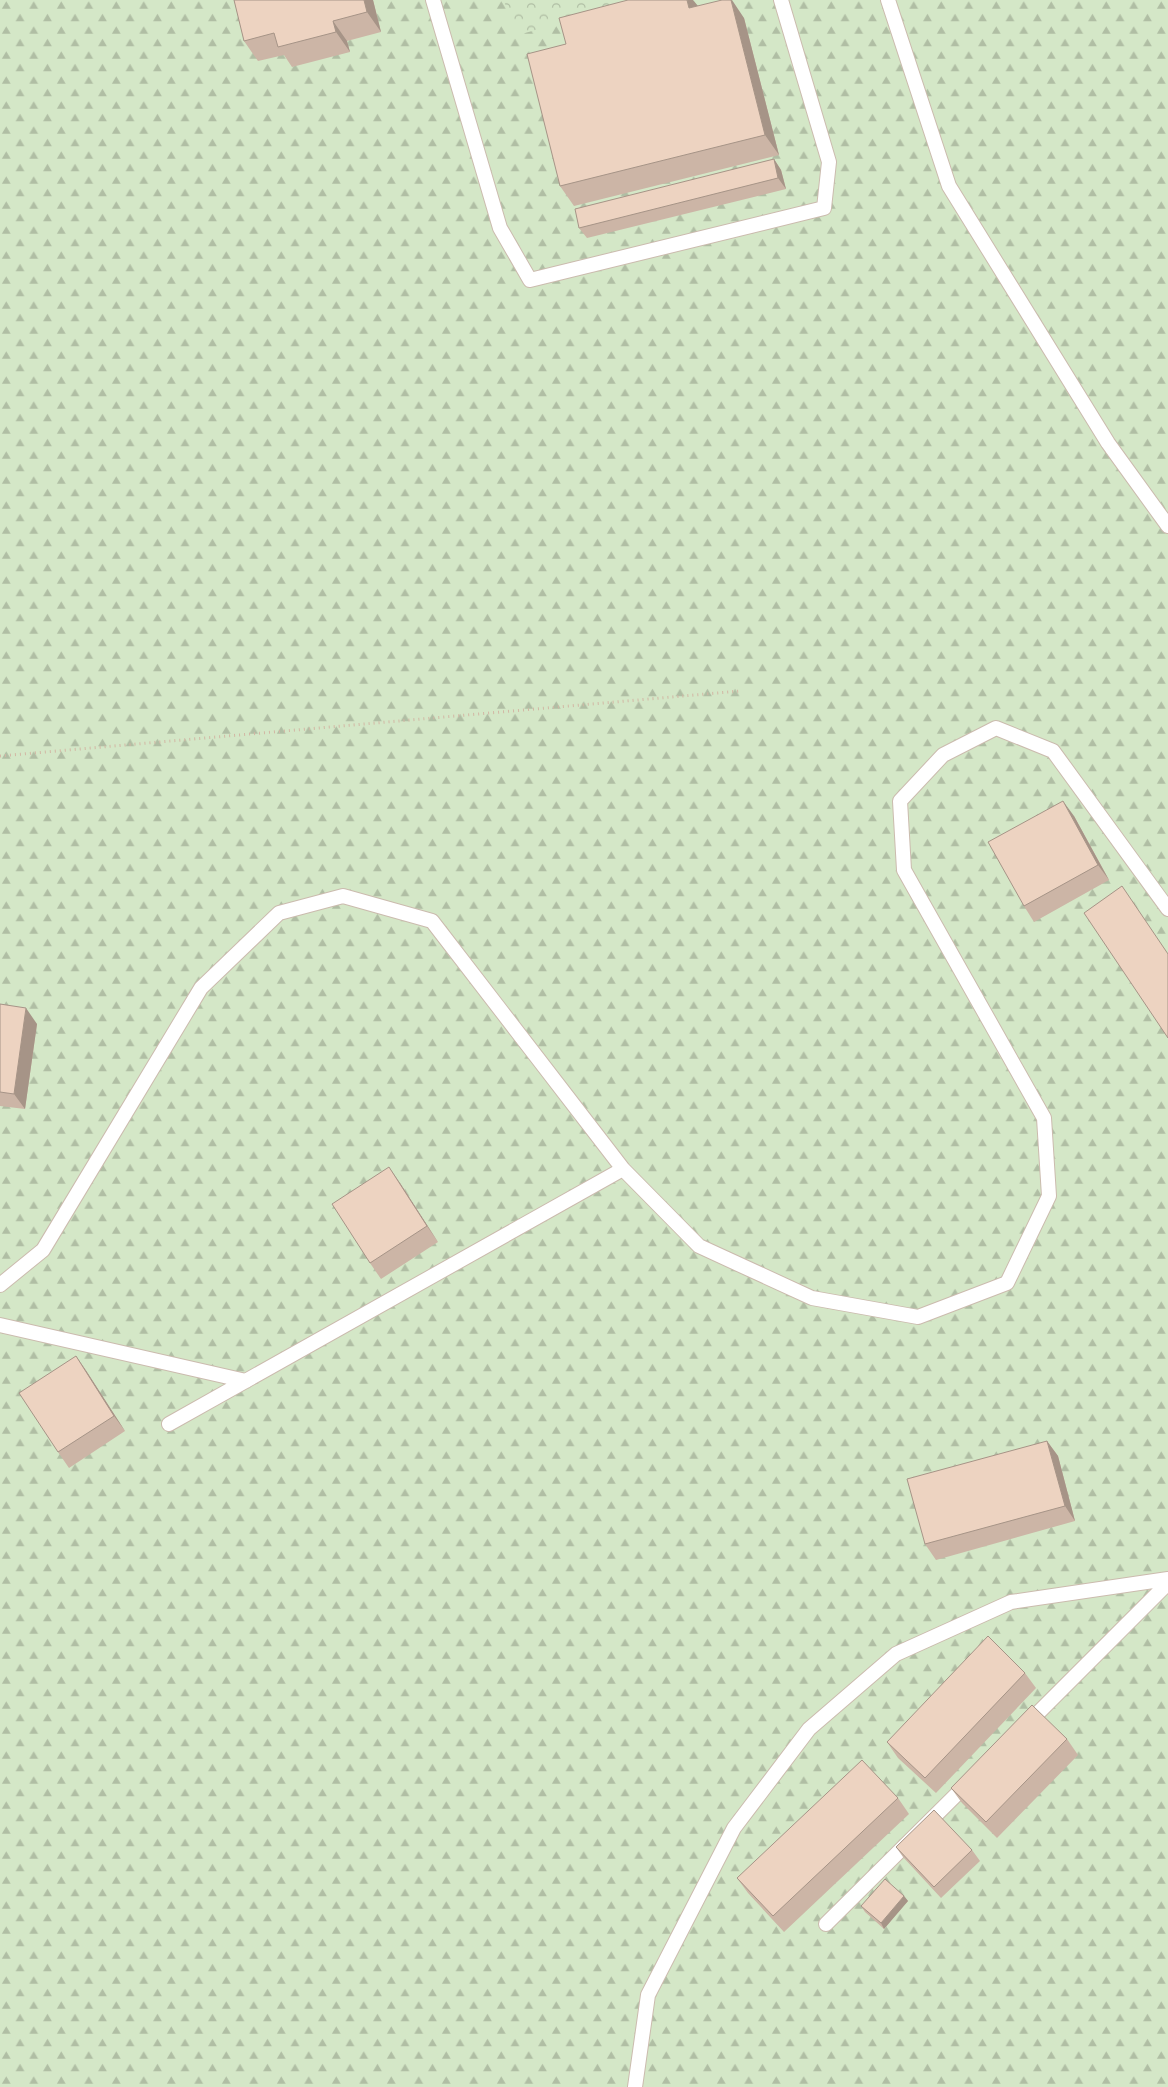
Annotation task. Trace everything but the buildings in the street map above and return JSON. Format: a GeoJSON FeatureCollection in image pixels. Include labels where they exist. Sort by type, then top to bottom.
{"type":"FeatureCollection","features":[{"type":"Feature","properties":{"kind":"lane"},"geometry":{"type":"LineString","coordinates":[[433,0],[500,228],[530,280],[824,208],[829,162],[780,0]]}},
{"type":"Feature","properties":{"kind":"lane"},"geometry":{"type":"LineString","coordinates":[[888,0],[949,186],[1108,444],[1168,526]]}},
{"type":"Feature","properties":{"kind":"lane"},"geometry":{"type":"LineString","coordinates":[[0,1286],[43,1250],[201,988],[280,913],[343,896],[432,920],[623,1169],[699,1246],[812,1298],[918,1317],[1007,1284],[1049,1196],[1044,1118],[904,870],[900,801],[943,755],[996,728],[1053,751],[1168,909]]}},
{"type":"Feature","properties":{"kind":"lane"},"geometry":{"type":"LineString","coordinates":[[169,1424],[623,1169]]}},
{"type":"Feature","properties":{"kind":"lane"},"geometry":{"type":"LineString","coordinates":[[0,1325],[246,1381]]}},
{"type":"Feature","properties":{"kind":"lane"},"geometry":{"type":"LineString","coordinates":[[634,2087],[648,1995],[734,1828],[809,1729],[896,1654],[1011,1602],[1168,1579]]}},
{"type":"Feature","properties":{"kind":"lane"},"geometry":{"type":"LineString","coordinates":[[1015,1736],[1168,1583]]}},
{"type":"Feature","properties":{"kind":"lane"},"geometry":{"type":"LineString","coordinates":[[826,1924],[980,1771]]}},
{"type":"Feature","properties":{"kind":"path"},"geometry":{"type":"LineString","coordinates":[[0,756],[740,691]]}},
{"type":"Feature","properties":{"kind":"green space"},"geometry":{"type":"Polygon","coordinates":[[[0,0],[1168,0],[1168,2087],[0,2087],[0,0]]]}},
{"type":"Feature","properties":{"kind":"green space"},"geometry":{"type":"Polygon","coordinates":[[[504,0],[645,0],[514,36],[504,0]]]}}]}
